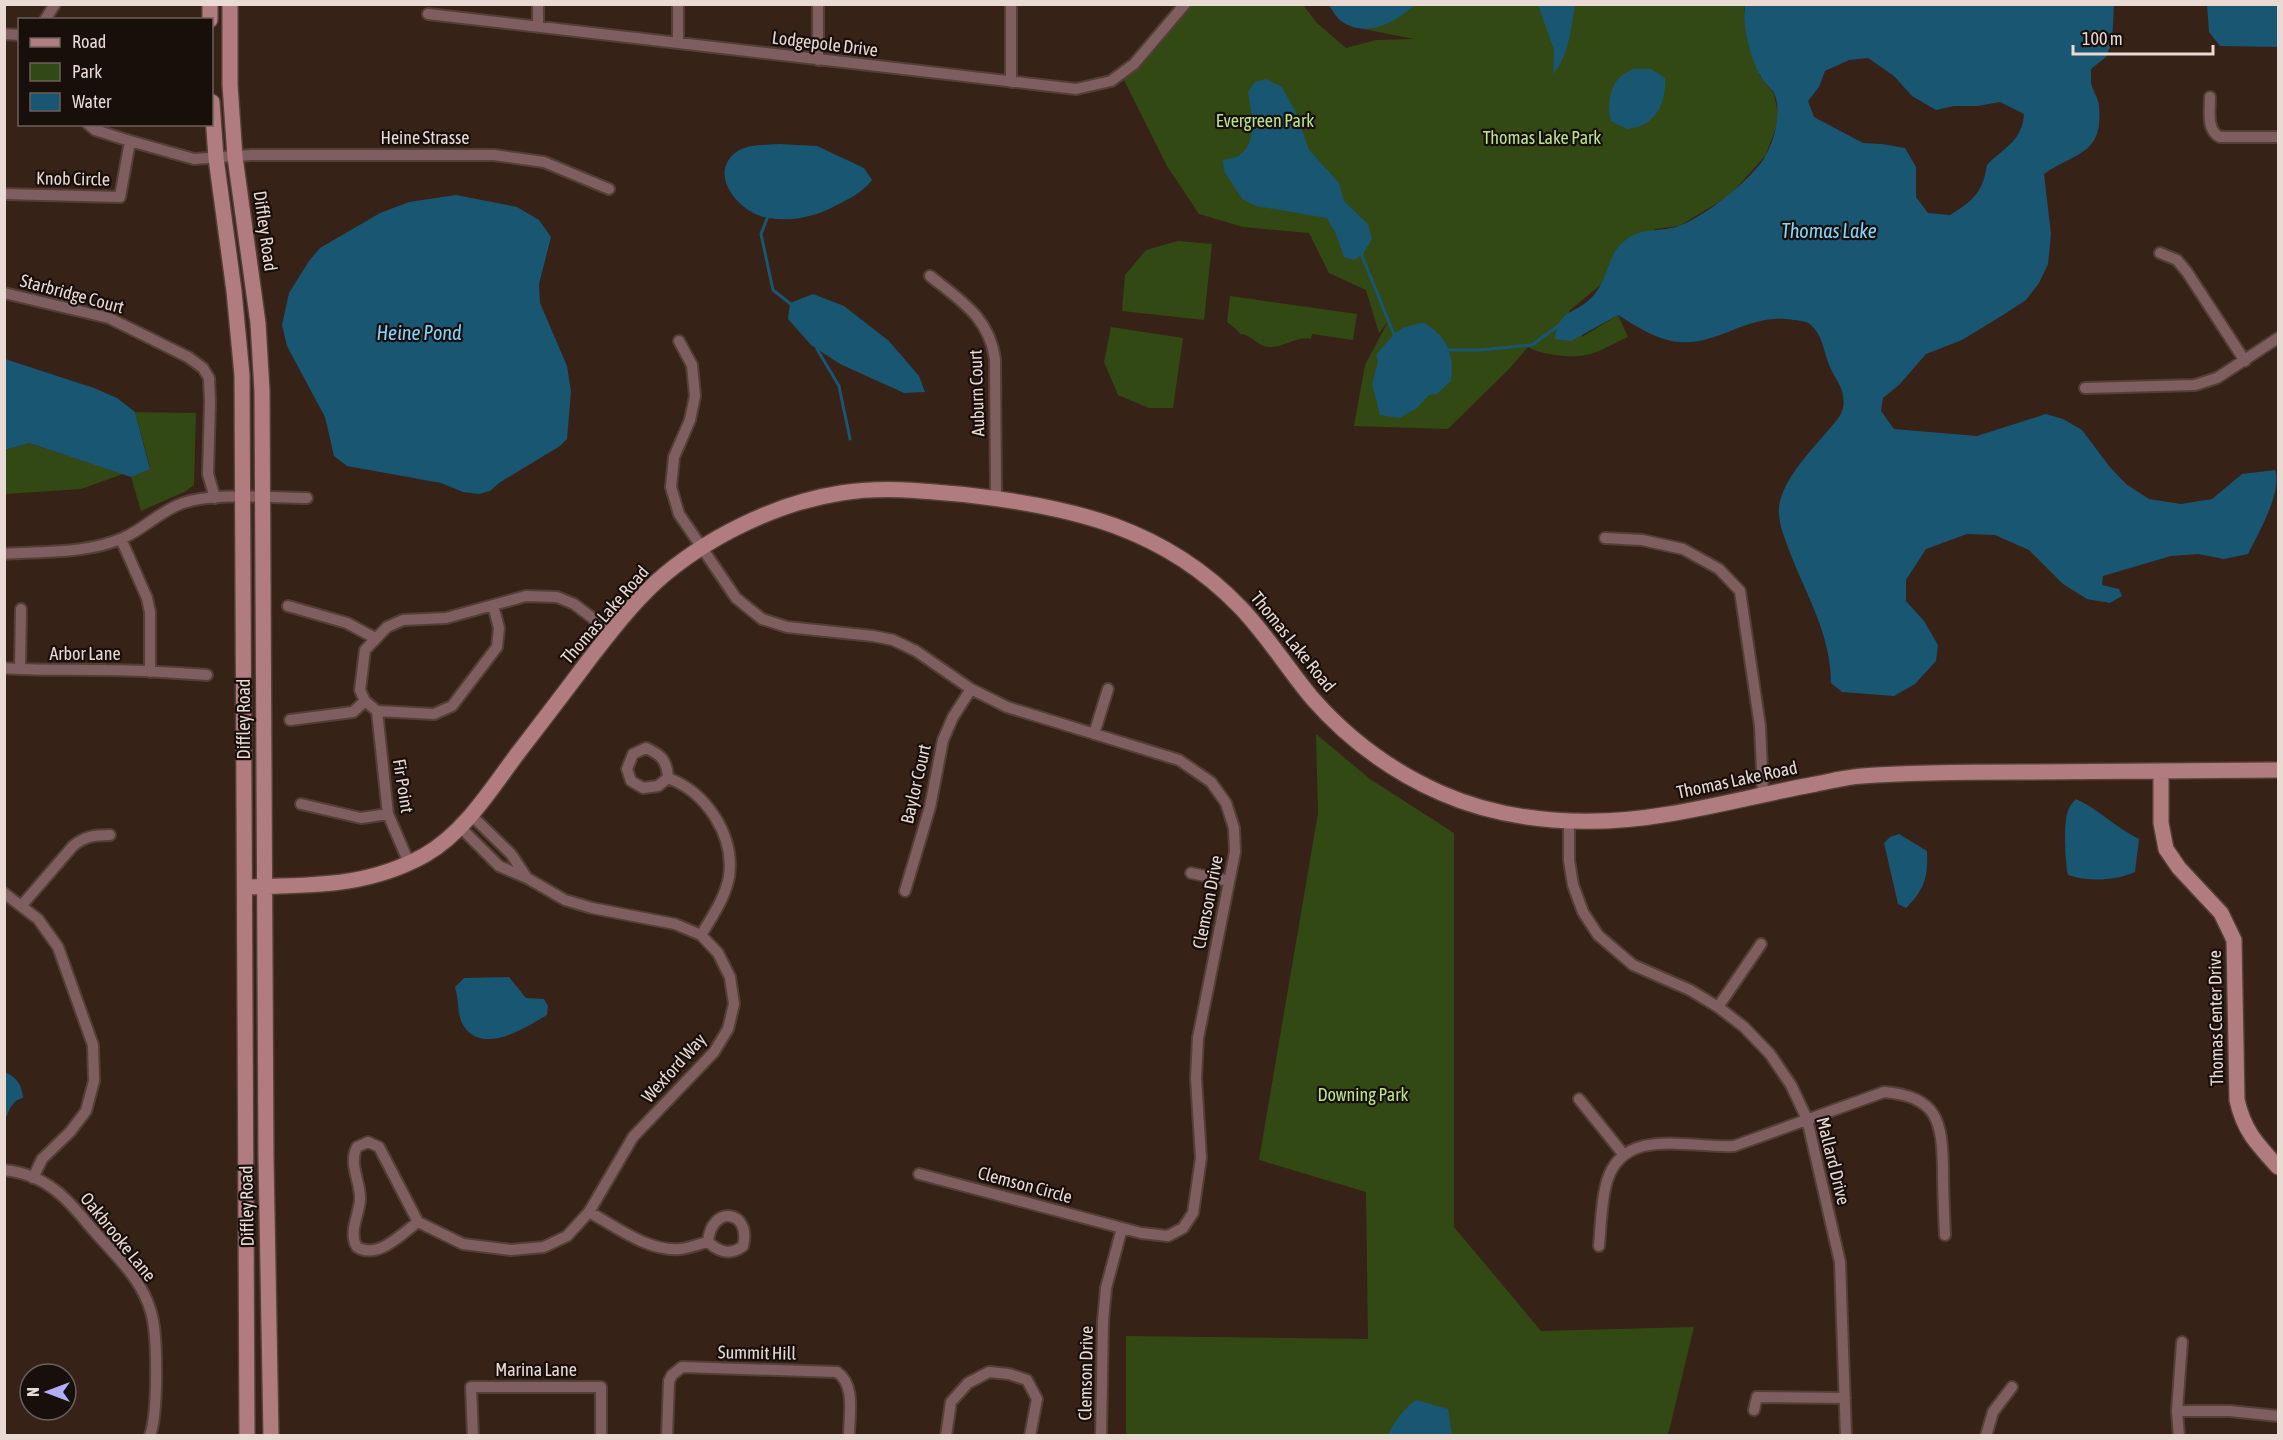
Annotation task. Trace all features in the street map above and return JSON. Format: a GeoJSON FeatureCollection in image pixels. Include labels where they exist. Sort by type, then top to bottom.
{"type":"FeatureCollection","features":[{"type":"Feature","properties":{"kind":"main road","name":"Diffley Road"},"geometry":{"type":"LineString","coordinates":[[230,4],[230,85],[235,157],[258,322],[262,391],[252,498],[245,887],[247,1436]]}},
{"type":"Feature","properties":{"kind":"main road","name":"Diffley Road"},"geometry":{"type":"LineString","coordinates":[[213,116],[216,158],[234,291],[252,498],[265,887],[266,1158],[271,1436]]}},
{"type":"Feature","properties":{"kind":"main road","name":"Thomas Lake Road"},"geometry":{"type":"LineString","coordinates":[[245,887],[343,884],[380,874],[432,851],[471,815],[611,632],[654,584],[700,547],[769,512],[840,493],[909,489],[1052,506],[1101,519],[1148,539],[1186,562],[1217,585],[1268,637],[1309,694],[1337,725],[1373,755],[1408,778],[1446,796],[1485,809],[1526,817],[1617,820],[1668,815],[1763,793],[1856,776],[2278,770]]}},
{"type":"Feature","properties":{"kind":"main road","name":"Thomas Center Drive"},"geometry":{"type":"LineString","coordinates":[[2161,771],[2161,823],[2166,849],[2179,868],[2221,913],[2234,940],[2237,1100],[2242,1120],[2253,1140],[2278,1167]]}},
{"type":"Feature","properties":{"kind":"street"},"geometry":{"type":"LineString","coordinates":[[46,18],[55,4]]}},
{"type":"Feature","properties":{"kind":"street"},"geometry":{"type":"LineString","coordinates":[[538,4],[538,27]]}},
{"type":"Feature","properties":{"kind":"street"},"geometry":{"type":"LineString","coordinates":[[678,4],[678,43]]}},
{"type":"Feature","properties":{"kind":"street"},"geometry":{"type":"LineString","coordinates":[[818,4],[818,60]]}},
{"type":"Feature","properties":{"kind":"street"},"geometry":{"type":"LineString","coordinates":[[1011,4],[1011,82]]}},
{"type":"Feature","properties":{"kind":"street","name":"Lodgepole Drive"},"geometry":{"type":"LineString","coordinates":[[428,14],[1076,89],[1112,81],[1134,64],[1185,4]]}},
{"type":"Feature","properties":{"kind":"street"},"geometry":{"type":"LineString","coordinates":[[2210,97],[2210,129],[2213,134],[2220,137],[2278,137]]}},
{"type":"Feature","properties":{"kind":"street","name":"Heine Strasse"},"geometry":{"type":"LineString","coordinates":[[90,126],[95,130],[195,159],[251,155],[494,155],[544,162],[609,189]]}},
{"type":"Feature","properties":{"kind":"street","name":"Knob Circle"},"geometry":{"type":"LineString","coordinates":[[4,194],[120,197],[130,141]]}},
{"type":"Feature","properties":{"kind":"street"},"geometry":{"type":"LineString","coordinates":[[2160,254],[2177,260],[2182,266],[2245,361]]}},
{"type":"Feature","properties":{"kind":"street","name":"Auburn Court"},"geometry":{"type":"LineString","coordinates":[[930,276],[976,314],[993,342],[996,498]]}},
{"type":"Feature","properties":{"kind":"street","name":"Starbridge Court"},"geometry":{"type":"LineString","coordinates":[[4,293],[109,318],[188,357],[203,368],[209,378],[208,474],[215,498]]}},
{"type":"Feature","properties":{"kind":"street"},"geometry":{"type":"LineString","coordinates":[[2085,388],[2195,385],[2217,378],[2278,338]]}},
{"type":"Feature","properties":{"kind":"street","name":"Clemson Drive"},"geometry":{"type":"LineString","coordinates":[[679,341],[692,365],[695,396],[690,420],[674,457],[671,487],[679,514],[736,598],[762,619],[787,627],[893,640],[916,651],[971,689],[1007,707],[1179,760],[1211,782],[1226,803],[1234,828],[1236,852],[1198,1038],[1196,1078],[1201,1158],[1192,1213],[1183,1228],[1167,1236],[1122,1228],[1105,1299],[1101,1436]]}},
{"type":"Feature","properties":{"kind":"street"},"geometry":{"type":"LineString","coordinates":[[4,554],[88,549],[121,539],[163,512],[183,503],[215,498],[307,498]]}},
{"type":"Feature","properties":{"kind":"street"},"geometry":{"type":"LineString","coordinates":[[1605,538],[1642,540],[1683,549],[1719,569],[1740,591],[1760,726],[1763,793]]}},
{"type":"Feature","properties":{"kind":"street"},"geometry":{"type":"LineString","coordinates":[[121,539],[147,598],[150,612],[150,672]]}},
{"type":"Feature","properties":{"kind":"street"},"geometry":{"type":"LineString","coordinates":[[493,605],[499,628],[497,647],[452,706],[434,714],[377,711],[365,701],[360,690],[364,650],[387,627],[403,620],[446,618],[493,605],[526,596],[557,597],[574,604],[611,632]]}},
{"type":"Feature","properties":{"kind":"street"},"geometry":{"type":"LineString","coordinates":[[288,606],[347,623],[375,638]]}},
{"type":"Feature","properties":{"kind":"street"},"geometry":{"type":"LineString","coordinates":[[20,669],[21,609]]}},
{"type":"Feature","properties":{"kind":"street","name":"Arbor Lane"},"geometry":{"type":"LineString","coordinates":[[4,668],[207,675]]}},
{"type":"Feature","properties":{"kind":"street","name":"Baylor Court"},"geometry":{"type":"LineString","coordinates":[[905,891],[930,807],[943,740],[953,717],[971,689]]}},
{"type":"Feature","properties":{"kind":"street"},"geometry":{"type":"LineString","coordinates":[[1094,734],[1108,689]]}},
{"type":"Feature","properties":{"kind":"street"},"geometry":{"type":"LineString","coordinates":[[290,720],[353,712],[365,701]]}},
{"type":"Feature","properties":{"kind":"street","name":"Fir Point"},"geometry":{"type":"LineString","coordinates":[[377,711],[388,814],[409,863]]}},
{"type":"Feature","properties":{"kind":"street"},"geometry":{"type":"LineString","coordinates":[[668,778],[697,794],[716,819],[728,847],[729,876],[720,903],[701,935]]}},
{"type":"Feature","properties":{"kind":"street"},"geometry":{"type":"LineString","coordinates":[[301,804],[362,818],[388,814]]}},
{"type":"Feature","properties":{"kind":"street","name":"Wexford Way"},"geometry":{"type":"LineString","coordinates":[[471,815],[511,854],[527,878]]}},
{"type":"Feature","properties":{"kind":"street","name":"Mallard Drive"},"geometry":{"type":"LineString","coordinates":[[1569,820],[1569,860],[1573,885],[1583,912],[1598,935],[1633,965],[1690,990],[1718,1007],[1744,1027],[1770,1054],[1791,1085],[1807,1119],[1840,1262],[1846,1436]]}},
{"type":"Feature","properties":{"kind":"street","name":"Wexford Way"},"geometry":{"type":"LineString","coordinates":[[418,1222],[463,1244],[511,1250],[544,1247],[567,1236],[589,1212],[633,1137],[714,1052],[728,1029],[734,1004],[730,977],[718,953],[701,935],[675,924],[592,908],[565,900],[527,878],[499,866],[460,827]]}},
{"type":"Feature","properties":{"kind":"street"},"geometry":{"type":"LineString","coordinates":[[22,905],[73,846],[82,839],[94,835],[110,835]]}},
{"type":"Feature","properties":{"kind":"street"},"geometry":{"type":"LineString","coordinates":[[1191,873],[1229,881]]}},
{"type":"Feature","properties":{"kind":"street"},"geometry":{"type":"LineString","coordinates":[[4,892],[38,919],[58,947],[93,1045],[94,1081],[86,1111],[70,1132],[42,1160],[33,1178]]}},
{"type":"Feature","properties":{"kind":"street"},"geometry":{"type":"LineString","coordinates":[[1718,1007],[1761,944]]}},
{"type":"Feature","properties":{"kind":"street"},"geometry":{"type":"LineString","coordinates":[[1599,1246],[1607,1182],[1614,1167],[1624,1155],[1638,1147],[1653,1143],[1713,1148],[1734,1146],[1884,1092],[1906,1094],[1924,1103],[1936,1118],[1942,1135],[1944,1235]]}},
{"type":"Feature","properties":{"kind":"street"},"geometry":{"type":"LineString","coordinates":[[1579,1099],[1624,1155]]}},
{"type":"Feature","properties":{"kind":"street"},"geometry":{"type":"LineString","coordinates":[[368,1142],[379,1147],[418,1222],[380,1250],[368,1252],[357,1247],[353,1234],[360,1200],[360,1189],[353,1160],[357,1147],[368,1142]]}},
{"type":"Feature","properties":{"kind":"street","name":"Oakbrooke Lane"},"geometry":{"type":"LineString","coordinates":[[4,1170],[33,1178],[54,1189],[72,1205],[134,1277],[144,1293],[155,1330],[155,1411],[150,1436]]}},
{"type":"Feature","properties":{"kind":"street","name":"Clemson Circle"},"geometry":{"type":"LineString","coordinates":[[920,1174],[1122,1228]]}},
{"type":"Feature","properties":{"kind":"street"},"geometry":{"type":"LineString","coordinates":[[589,1212],[645,1242],[664,1249],[681,1249],[708,1242]]}},
{"type":"Feature","properties":{"kind":"street"},"geometry":{"type":"LineString","coordinates":[[2178,1436],[2177,1411],[2182,1342]]}},
{"type":"Feature","properties":{"kind":"street","name":"Summit Hill"},"geometry":{"type":"LineString","coordinates":[[667,1436],[669,1381],[672,1375],[682,1367],[837,1372],[843,1376],[849,1387],[849,1436]]}},
{"type":"Feature","properties":{"kind":"street"},"geometry":{"type":"LineString","coordinates":[[946,1436],[951,1401],[968,1383],[989,1372],[1009,1374],[1027,1380],[1037,1399],[1030,1436]]}},
{"type":"Feature","properties":{"kind":"street","name":"Marina Lane"},"geometry":{"type":"LineString","coordinates":[[473,1436],[471,1387],[601,1387],[601,1436]]}},
{"type":"Feature","properties":{"kind":"street"},"geometry":{"type":"LineString","coordinates":[[1986,1436],[1993,1412],[2012,1387]]}},
{"type":"Feature","properties":{"kind":"street"},"geometry":{"type":"LineString","coordinates":[[1754,1410],[1757,1396],[1845,1398]]}},
{"type":"Feature","properties":{"kind":"street"},"geometry":{"type":"LineString","coordinates":[[2177,1411],[2230,1411],[2278,1416]]}},
{"type":"Feature","properties":{"kind":"green space","name":"Thomas Lake Park"},"geometry":{"type":"Polygon","coordinates":[[[1185,5],[1303,5],[1317,23],[1346,48],[1376,40],[1414,39],[1363,29],[1340,20],[1329,5],[1745,5],[1744,10],[1760,76],[1774,94],[1779,118],[1766,155],[1729,196],[1679,226],[1655,229],[1604,282],[1569,311],[1582,337],[1618,315],[1628,337],[1593,353],[1577,356],[1555,355],[1528,347],[1448,429],[1354,426],[1365,365],[1389,320],[1379,333],[1366,290],[1329,273],[1309,233],[1243,227],[1199,214],[1167,166],[1121,74],[1185,5]]]}},
{"type":"Feature","properties":{"kind":"green space"},"geometry":{"type":"Polygon","coordinates":[[[1178,241],[1212,244],[1204,320],[1122,311],[1125,275],[1146,250],[1178,241]]]}},
{"type":"Feature","properties":{"kind":"green space"},"geometry":{"type":"Polygon","coordinates":[[[1230,296],[1357,314],[1353,340],[1312,334],[1311,339],[1300,339],[1280,346],[1261,345],[1248,336],[1240,334],[1227,322],[1230,296]]]}},
{"type":"Feature","properties":{"kind":"green space"},"geometry":{"type":"Polygon","coordinates":[[[1111,327],[1183,338],[1173,408],[1149,408],[1118,395],[1104,362],[1111,327]]]}},
{"type":"Feature","properties":{"kind":"green space"},"geometry":{"type":"Polygon","coordinates":[[[135,412],[196,413],[194,485],[186,491],[141,511],[131,477],[150,467],[135,412]]]}},
{"type":"Feature","properties":{"kind":"green space"},"geometry":{"type":"Polygon","coordinates":[[[29,443],[123,474],[81,489],[5,494],[5,450],[29,443]]]}},
{"type":"Feature","properties":{"kind":"green space","name":"Downing Park"},"geometry":{"type":"Polygon","coordinates":[[[1316,734],[1370,779],[1454,833],[1454,1227],[1541,1331],[1694,1327],[1666,1436],[1126,1436],[1126,1336],[1368,1339],[1366,1192],[1259,1160],[1318,813],[1316,734]]]}},
{"type":"Feature","properties":{"kind":"water"},"geometry":{"type":"Polygon","coordinates":[[[1329,5],[1415,5],[1390,22],[1371,28],[1361,28],[1341,21],[1329,5]]]}},
{"type":"Feature","properties":{"kind":"water"},"geometry":{"type":"Polygon","coordinates":[[[1538,5],[1575,5],[1566,50],[1553,74],[1554,50],[1538,5]]]}},
{"type":"Feature","properties":{"kind":"water","name":"Thomas Lake"},"geometry":{"type":"Polygon","coordinates":[[[1745,5],[2114,5],[2112,42],[2106,57],[2091,69],[2091,83],[2099,105],[2097,134],[2085,150],[2044,174],[2051,234],[2048,264],[2039,283],[2026,300],[2003,315],[1962,340],[1926,354],[1900,384],[1883,398],[1881,411],[1894,429],[1977,436],[2046,414],[2063,419],[2082,430],[2109,466],[2126,484],[2149,499],[2181,504],[2212,499],[2242,474],[2275,470],[2277,479],[2273,501],[2248,554],[2224,559],[2198,554],[2171,556],[2103,576],[2102,585],[2119,589],[2122,596],[2110,603],[2087,599],[2063,584],[2029,550],[1995,535],[1967,534],[1926,549],[1906,580],[1906,601],[1924,621],[1938,645],[1936,661],[1915,684],[1894,696],[1842,692],[1831,683],[1830,665],[1822,631],[1789,550],[1779,515],[1779,504],[1788,482],[1802,461],[1836,422],[1843,408],[1841,388],[1815,329],[1806,322],[1763,320],[1709,339],[1680,342],[1655,336],[1618,315],[1571,341],[1555,339],[1559,322],[1567,314],[1583,305],[1595,293],[1614,254],[1623,242],[1644,232],[1679,226],[1701,214],[1740,185],[1766,155],[1776,124],[1776,100],[1774,93],[1761,78],[1753,60],[1744,13],[1745,5]],[[1868,58],[1849,60],[1825,71],[1819,87],[1808,101],[1814,117],[1863,143],[1905,148],[1916,167],[1916,197],[1928,213],[1950,215],[1976,195],[1983,182],[1987,165],[2016,138],[2023,123],[2024,114],[2000,102],[1936,110],[1912,96],[1894,76],[1868,58]]]}},
{"type":"Feature","properties":{"kind":"water"},"geometry":{"type":"Polygon","coordinates":[[[2207,5],[2278,5],[2278,47],[2220,46],[2209,32],[2207,5]]]}},
{"type":"Feature","properties":{"kind":"water"},"geometry":{"type":"Polygon","coordinates":[[[1633,69],[1651,69],[1665,78],[1665,86],[1660,108],[1651,120],[1628,129],[1611,121],[1609,104],[1616,81],[1633,69]]]}},
{"type":"Feature","properties":{"kind":"water"},"geometry":{"type":"Polygon","coordinates":[[[1266,79],[1282,87],[1296,113],[1309,150],[1339,183],[1344,201],[1368,224],[1372,239],[1363,254],[1354,260],[1344,257],[1336,234],[1327,218],[1256,206],[1242,199],[1224,171],[1223,160],[1238,156],[1249,144],[1252,127],[1248,92],[1255,82],[1266,79]]]}},
{"type":"Feature","properties":{"kind":"water"},"geometry":{"type":"Polygon","coordinates":[[[779,144],[817,146],[864,168],[872,180],[864,189],[850,198],[811,216],[786,219],[758,215],[738,202],[731,193],[726,183],[727,162],[739,150],[779,144]]]}},
{"type":"Feature","properties":{"kind":"water","name":"Heine Pond"},"geometry":{"type":"Polygon","coordinates":[[[456,195],[517,207],[539,220],[551,237],[539,284],[540,303],[567,366],[571,392],[567,439],[560,446],[499,483],[490,491],[479,494],[463,492],[441,483],[347,466],[334,456],[325,417],[287,346],[282,325],[289,293],[320,248],[380,213],[409,202],[456,195]]]}},
{"type":"Feature","properties":{"kind":"water"},"geometry":{"type":"Polygon","coordinates":[[[813,294],[844,306],[889,341],[919,376],[925,392],[904,393],[840,364],[811,345],[788,319],[790,303],[813,294]]]}},
{"type":"Feature","properties":{"kind":"water"},"geometry":{"type":"Polygon","coordinates":[[[1425,323],[1445,341],[1452,363],[1451,381],[1437,394],[1429,395],[1416,409],[1399,418],[1380,415],[1372,384],[1378,362],[1376,355],[1396,332],[1407,326],[1425,323]]]}},
{"type":"Feature","properties":{"kind":"water"},"geometry":{"type":"Polygon","coordinates":[[[5,359],[94,388],[117,398],[135,412],[150,469],[131,477],[29,443],[5,450],[5,359]]]}},
{"type":"Feature","properties":{"kind":"water"},"geometry":{"type":"Polygon","coordinates":[[[2076,799],[2139,839],[2135,872],[2101,880],[2068,875],[2065,824],[2069,809],[2076,799]]]}},
{"type":"Feature","properties":{"kind":"water"},"geometry":{"type":"Polygon","coordinates":[[[1899,834],[1927,851],[1924,882],[1906,908],[1898,904],[1884,843],[1890,837],[1899,834]]]}},
{"type":"Feature","properties":{"kind":"water"},"geometry":{"type":"Polygon","coordinates":[[[509,977],[526,998],[544,999],[548,1006],[547,1015],[516,1032],[492,1039],[471,1034],[461,1021],[455,987],[464,978],[509,977]]]}},
{"type":"Feature","properties":{"kind":"water"},"geometry":{"type":"Polygon","coordinates":[[[4,1072],[18,1082],[23,1098],[13,1104],[7,1116],[5,1116],[4,1072]]]}},
{"type":"Feature","properties":{"kind":"water"},"geometry":{"type":"Polygon","coordinates":[[[1416,1400],[1448,1409],[1452,1435],[1388,1435],[1400,1416],[1416,1400]]]}},
{"type":"Feature","properties":{"kind":"waterway"},"geometry":{"type":"LineString","coordinates":[[768,216],[761,234],[773,290],[792,305]]}},
{"type":"Feature","properties":{"kind":"waterway"},"geometry":{"type":"LineString","coordinates":[[1360,251],[1395,337]]}},
{"type":"Feature","properties":{"kind":"waterway"},"geometry":{"type":"LineString","coordinates":[[1448,350],[1479,350],[1532,345],[1558,326]]}},
{"type":"Feature","properties":{"kind":"waterway"},"geometry":{"type":"LineString","coordinates":[[817,349],[839,386],[850,439]]}},
{"type":"Feature","properties":{"kind":"park label","name":"Evergreen Park"},"geometry":{"type":"Point","coordinates":[1265,121]}}]}
